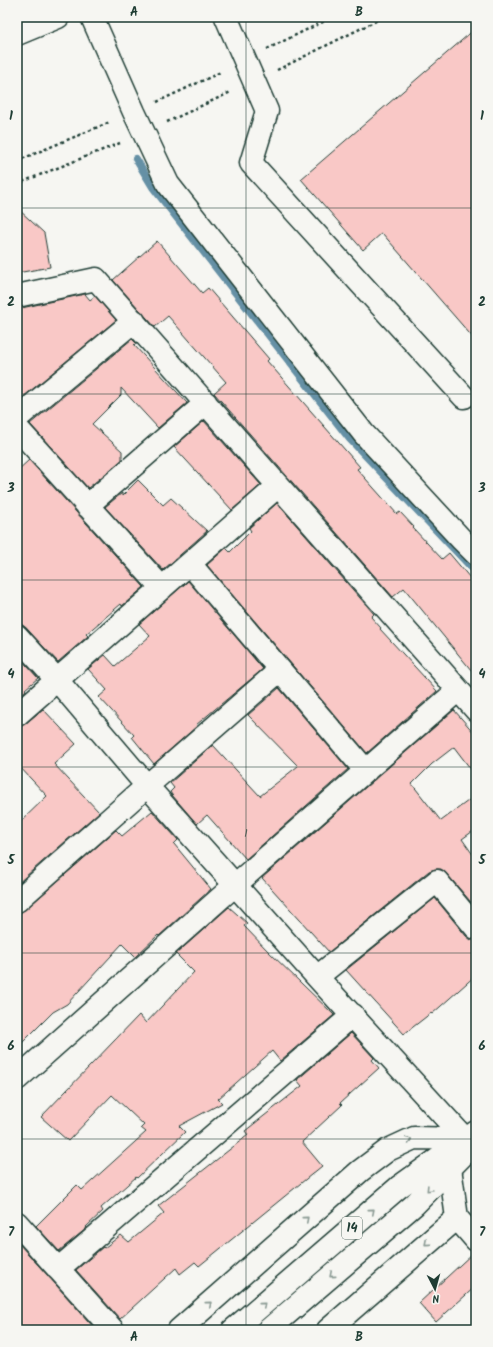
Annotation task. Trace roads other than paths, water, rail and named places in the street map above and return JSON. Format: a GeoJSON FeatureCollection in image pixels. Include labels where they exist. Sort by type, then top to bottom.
{"type":"FeatureCollection","features":[{"type":"Feature","properties":{"kind":"street"},"geometry":{"type":"LineString","coordinates":[[17,34],[58,17]]}},
{"type":"Feature","properties":{"kind":"street"},"geometry":{"type":"LineString","coordinates":[[92,17],[168,184],[359,428],[476,554]]}},
{"type":"Feature","properties":{"kind":"street"},"geometry":{"type":"LineString","coordinates":[[226,17],[267,111],[251,163],[464,397]]}},
{"type":"Feature","properties":{"kind":"street"},"geometry":{"type":"LineString","coordinates":[[17,296],[96,279],[476,710]]}},
{"type":"Feature","properties":{"kind":"street"},"geometry":{"type":"LineString","coordinates":[[17,418],[134,321]]}},
{"type":"Feature","properties":{"kind":"street"},"geometry":{"type":"LineString","coordinates":[[87,506],[206,403]]}},
{"type":"Feature","properties":{"kind":"street"},"geometry":{"type":"LineString","coordinates":[[17,428],[162,588]]}},
{"type":"Feature","properties":{"kind":"street"},"geometry":{"type":"LineString","coordinates":[[17,715],[278,486]]}},
{"type":"Feature","properties":{"kind":"street"},"geometry":{"type":"LineString","coordinates":[[190,564],[366,770]]}},
{"type":"Feature","properties":{"kind":"street"},"geometry":{"type":"LineString","coordinates":[[17,636],[57,680],[146,786],[317,977],[472,1138]]}},
{"type":"Feature","properties":{"kind":"street"},"geometry":{"type":"LineString","coordinates":[[17,901],[146,786],[280,670]]}},
{"type":"Feature","properties":{"kind":"street"},"geometry":{"type":"LineString","coordinates":[[17,1079],[235,884],[458,690]]}},
{"type":"Feature","properties":{"kind":"street"},"geometry":{"type":"LineString","coordinates":[[317,977],[438,881],[476,928]]}},
{"type":"Feature","properties":{"kind":"street"},"geometry":{"type":"LineString","coordinates":[[58,1269],[353,1015]]}},
{"type":"Feature","properties":{"kind":"street"},"geometry":{"type":"LineString","coordinates":[[179,1330],[360,1171],[388,1150],[414,1138],[472,1138]]}},
{"type":"Feature","properties":{"kind":"street","name":"14"},"geometry":{"type":"LineString","coordinates":[[268,1330],[414,1205],[450,1168],[472,1138]]}},
{"type":"Feature","properties":{"kind":"street","name":"14"},"geometry":{"type":"LineString","coordinates":[[234,1330],[399,1187],[472,1138]]}},
{"type":"Feature","properties":{"kind":"street"},"geometry":{"type":"LineString","coordinates":[[450,1168],[457,1218],[476,1240]]}},
{"type":"Feature","properties":{"kind":"street"},"geometry":{"type":"LineString","coordinates":[[328,1330],[457,1218]]}},
{"type":"Feature","properties":{"kind":"street"},"geometry":{"type":"LineString","coordinates":[[17,1223],[113,1330]]}},
{"type":"Feature","properties":{"kind":"waterway"},"geometry":{"type":"LineString","coordinates":[[136,159],[153,187],[350,439],[476,572]]}}]}
